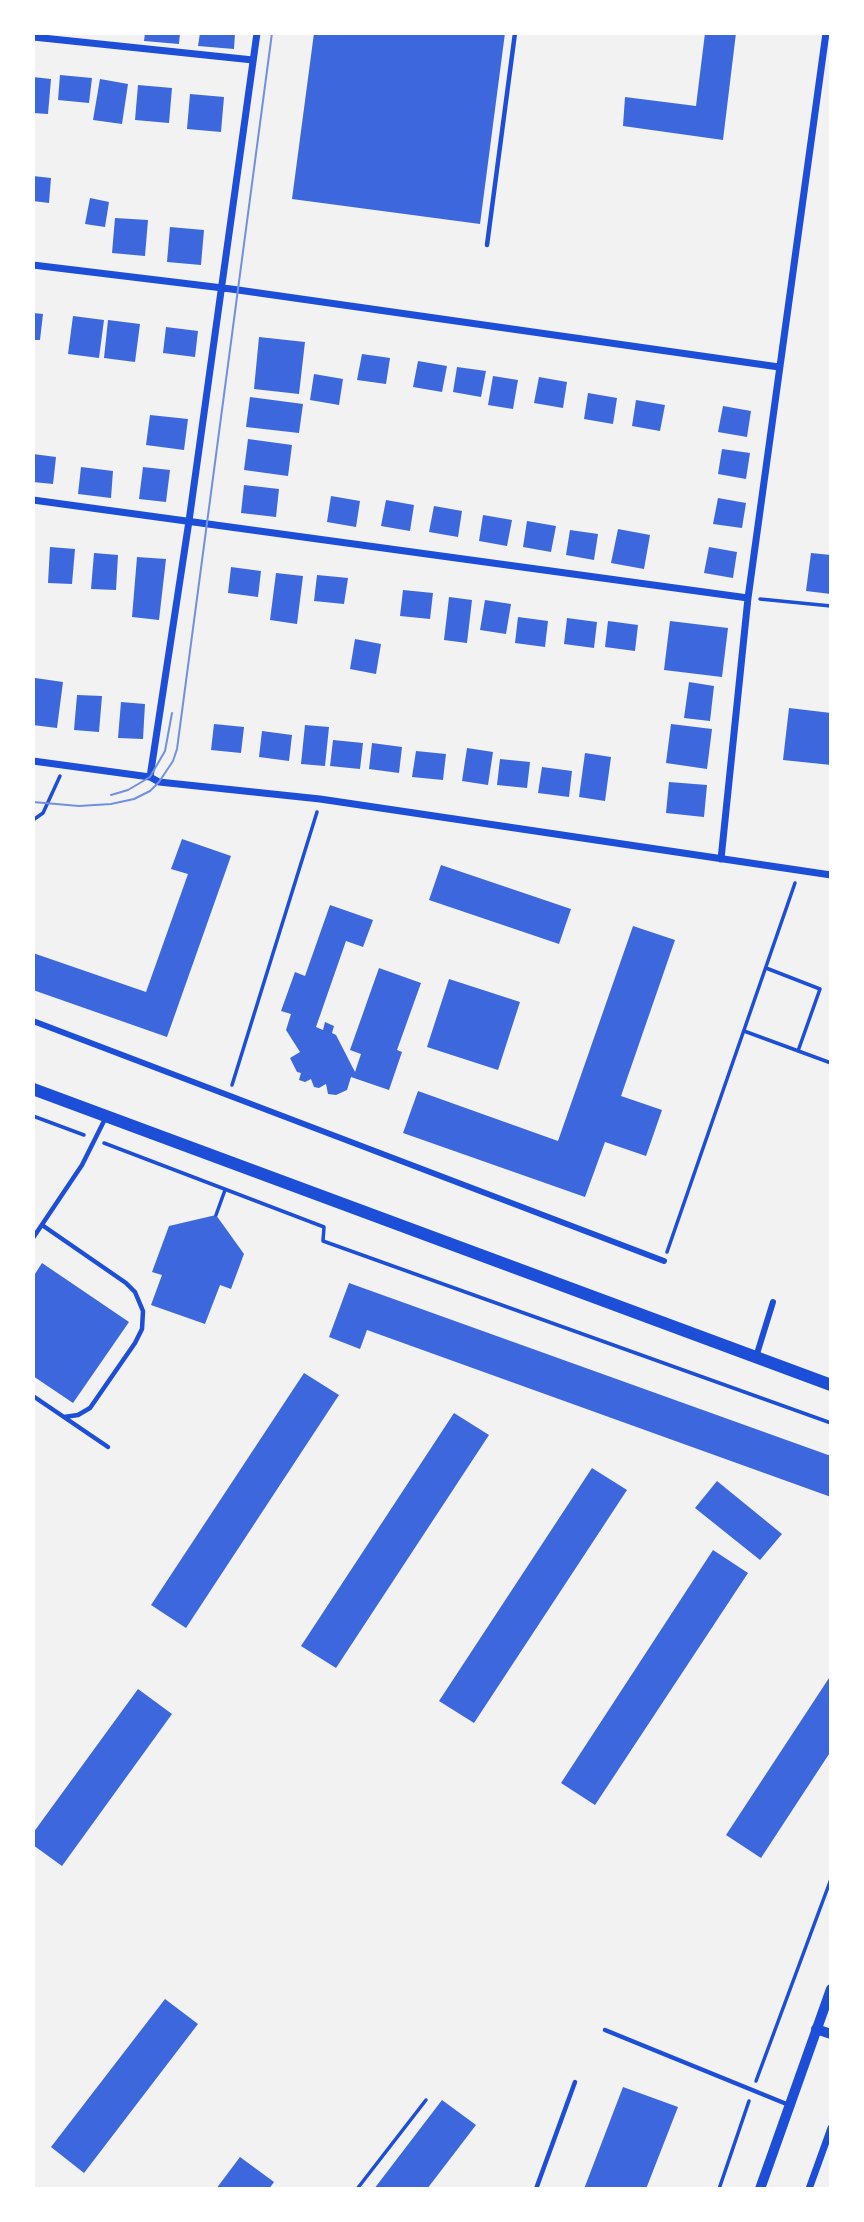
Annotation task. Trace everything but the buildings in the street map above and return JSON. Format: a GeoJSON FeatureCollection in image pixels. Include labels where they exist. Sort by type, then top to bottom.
{"type":"FeatureCollection","features":[{"type":"Feature","properties":{"kind":"main road"},"geometry":{"type":"LineString","coordinates":[[33,1089],[831,1385]]}},
{"type":"Feature","properties":{"kind":"street"},"geometry":{"type":"LineString","coordinates":[[150,777],[189,521],[257,33]]}},
{"type":"Feature","properties":{"kind":"street"},"geometry":{"type":"LineString","coordinates":[[721,859],[748,598],[826,33]]}},
{"type":"Feature","properties":{"kind":"street"},"geometry":{"type":"LineString","coordinates":[[33,37],[253,60]]}},
{"type":"Feature","properties":{"kind":"street"},"geometry":{"type":"LineString","coordinates":[[33,265],[779,367]]}},
{"type":"Feature","properties":{"kind":"street"},"geometry":{"type":"LineString","coordinates":[[33,499],[748,598]]}},
{"type":"Feature","properties":{"kind":"street"},"geometry":{"type":"LineString","coordinates":[[33,761],[150,777],[159,782],[320,800],[831,875]]}},
{"type":"Feature","properties":{"kind":"street"},"geometry":{"type":"LineString","coordinates":[[33,1021],[664,1261]]}},
{"type":"Feature","properties":{"kind":"street"},"geometry":{"type":"LineString","coordinates":[[756,1357],[773,1303]]}},
{"type":"Feature","properties":{"kind":"street"},"geometry":{"type":"LineString","coordinates":[[760,2189],[831,1989]]}},
{"type":"Feature","properties":{"kind":"street"},"geometry":{"type":"LineString","coordinates":[[816,2029],[831,2034]]}},
{"type":"Feature","properties":{"kind":"street"},"geometry":{"type":"LineString","coordinates":[[809,2189],[831,2128]]}},
{"type":"Feature","properties":{"kind":"lane"},"geometry":{"type":"LineString","coordinates":[[487,245],[515,33]]}},
{"type":"Feature","properties":{"kind":"lane"},"geometry":{"type":"LineString","coordinates":[[33,1238],[82,1165],[106,1116]]}},
{"type":"Feature","properties":{"kind":"lane"},"geometry":{"type":"LineString","coordinates":[[42,1225],[126,1283],[135,1292],[143,1311],[142,1328],[135,1343],[90,1408],[78,1415],[64,1417]]}},
{"type":"Feature","properties":{"kind":"lane"},"geometry":{"type":"LineString","coordinates":[[33,1396],[108,1447]]}},
{"type":"Feature","properties":{"kind":"lane"},"geometry":{"type":"LineString","coordinates":[[605,2030],[789,2105]]}},
{"type":"Feature","properties":{"kind":"lane"},"geometry":{"type":"LineString","coordinates":[[536,2189],[575,2082]]}},
{"type":"Feature","properties":{"kind":"path"},"geometry":{"type":"LineString","coordinates":[[748,598],[831,606]]}},
{"type":"Feature","properties":{"kind":"path"},"geometry":{"type":"LineString","coordinates":[[33,820],[43,813],[66,765]]}},
{"type":"Feature","properties":{"kind":"path"},"geometry":{"type":"LineString","coordinates":[[229,1095],[320,800]]}},
{"type":"Feature","properties":{"kind":"path"},"geometry":{"type":"LineString","coordinates":[[664,1261],[794,887],[797,870]]}},
{"type":"Feature","properties":{"kind":"path"},"geometry":{"type":"LineString","coordinates":[[766,968],[820,989],[798,1051]]}},
{"type":"Feature","properties":{"kind":"path"},"geometry":{"type":"LineString","coordinates":[[744,1031],[831,1063]]}},
{"type":"Feature","properties":{"kind":"path"},"geometry":{"type":"LineString","coordinates":[[33,1116],[324,1227],[323,1241],[831,1423]]}},
{"type":"Feature","properties":{"kind":"path"},"geometry":{"type":"LineString","coordinates":[[216,1215],[225,1190]]}},
{"type":"Feature","properties":{"kind":"path"},"geometry":{"type":"LineString","coordinates":[[719,2189],[752,2090],[831,1879]]}},
{"type":"Feature","properties":{"kind":"path"},"geometry":{"type":"LineString","coordinates":[[356,2189],[426,2100]]}},
{"type":"Feature","properties":{"kind":"tram line"},"geometry":{"type":"LineString","coordinates":[[33,802],[79,806],[134,799],[150,791],[159,782],[173,761],[177,749],[272,33]]}},
{"type":"Feature","properties":{"kind":"tram line"},"geometry":{"type":"LineString","coordinates":[[111,795],[128,790],[150,777],[165,751],[172,713]]}}]}
